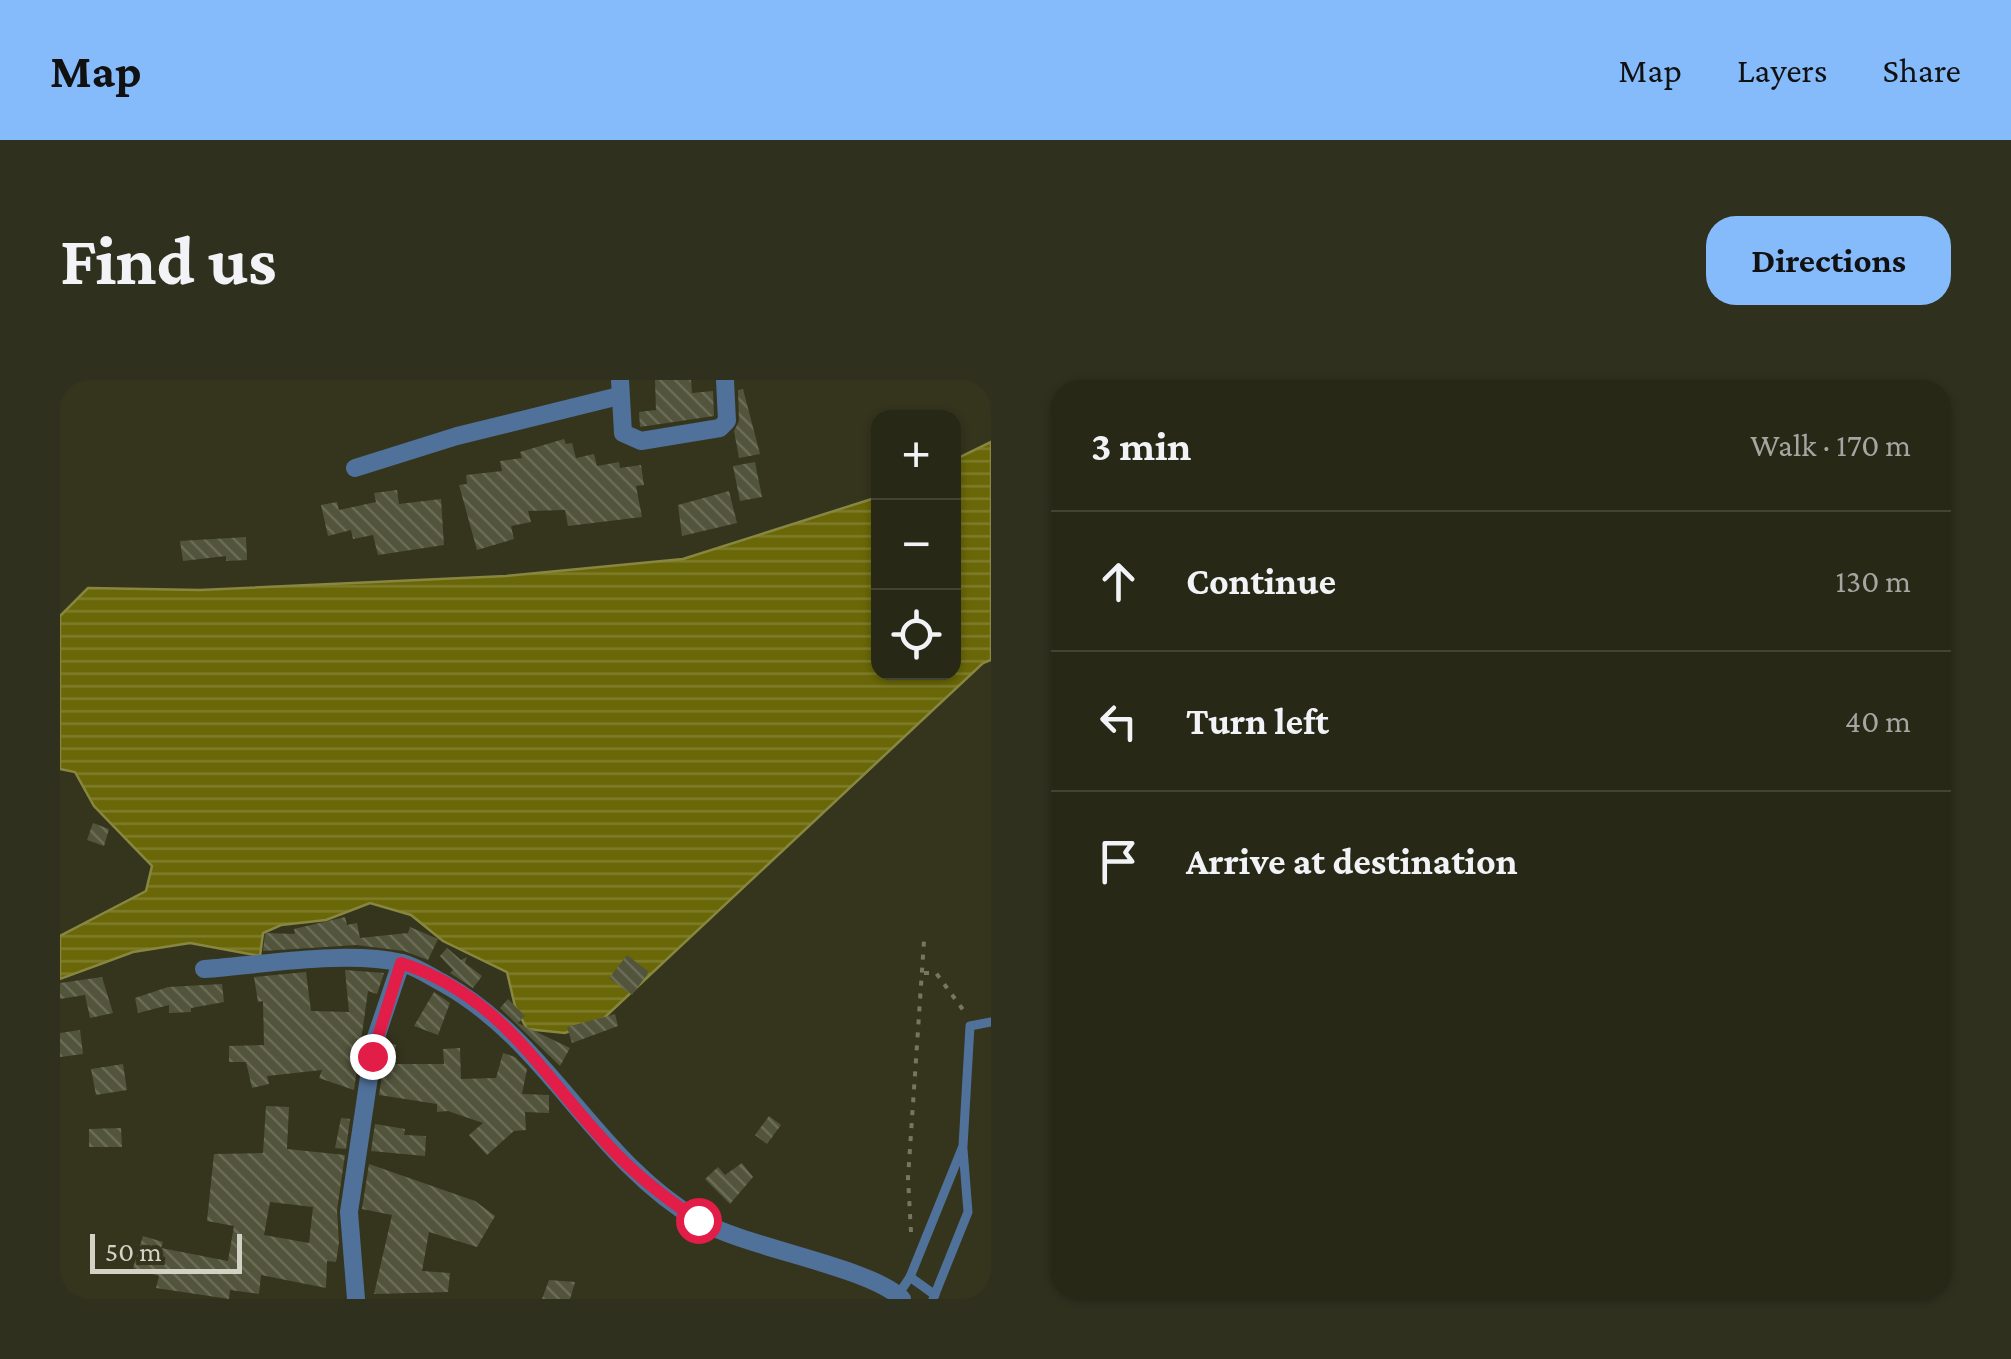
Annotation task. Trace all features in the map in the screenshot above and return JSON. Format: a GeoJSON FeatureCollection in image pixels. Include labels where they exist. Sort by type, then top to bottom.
{"type":"FeatureCollection","features":[{"type":"Feature","properties":{"kind":"street"},"geometry":{"type":"LineString","coordinates":[[355,468],[620,388],[623,433],[633,440],[715,430],[727,421],[725,380]]}},
{"type":"Feature","properties":{"kind":"street"},"geometry":{"type":"LineString","coordinates":[[204,968],[334,961],[401,963],[464,994],[501,1020],[607,1145],[654,1188],[698,1220],[760,1247],[871,1280],[900,1297]]}},
{"type":"Feature","properties":{"kind":"street"},"geometry":{"type":"LineString","coordinates":[[356,1299],[349,1212],[374,1043],[401,963]]}},
{"type":"Feature","properties":{"kind":"lane"},"geometry":{"type":"LineString","coordinates":[[910,1277],[934,1297],[968,1212],[963,1146],[970,1026],[991,1022]]}},
{"type":"Feature","properties":{"kind":"lane"},"geometry":{"type":"LineString","coordinates":[[900,1297],[963,1146]]}},
{"type":"Feature","properties":{"kind":"path"},"geometry":{"type":"LineString","coordinates":[[917,1262],[908,1216],[908,1178],[924,941]]}},
{"type":"Feature","properties":{"kind":"path"},"geometry":{"type":"LineString","coordinates":[[924,974],[936,973],[950,987],[970,1026]]}},
{"type":"Feature","properties":{"kind":"shaded area"},"geometry":{"type":"Polygon","coordinates":[[[991,442],[991,660],[983,663],[604,1018],[565,1033],[527,1029],[515,1006],[507,972],[443,941],[411,915],[370,903],[326,920],[281,925],[263,933],[260,956],[190,943],[133,952],[60,979],[60,936],[146,891],[152,866],[94,806],[75,772],[60,769],[60,616],[88,588],[200,590],[506,576],[683,559],[871,499],[871,680],[961,680],[961,457],[991,442]]]}},
{"type":"Feature","properties":{"kind":"building"},"geometry":{"type":"Polygon","coordinates":[[[655,380],[691,380],[692,393],[713,391],[714,416],[640,427],[639,412],[656,410],[655,380]]]}},
{"type":"Feature","properties":{"kind":"building"},"geometry":{"type":"Polygon","coordinates":[[[743,389],[760,454],[739,458],[734,431],[739,421],[738,390],[743,389]]]}},
{"type":"Feature","properties":{"kind":"building"},"geometry":{"type":"Polygon","coordinates":[[[564,439],[566,444],[572,443],[576,458],[594,454],[597,466],[619,462],[620,468],[641,465],[644,485],[636,486],[642,517],[568,526],[565,510],[528,511],[531,522],[511,526],[514,539],[477,550],[459,485],[467,484],[466,475],[502,471],[500,461],[522,458],[520,452],[564,439]]]}},
{"type":"Feature","properties":{"kind":"building"},"geometry":{"type":"Polygon","coordinates":[[[755,462],[762,497],[740,501],[733,466],[755,462]]]}},
{"type":"Feature","properties":{"kind":"building"},"geometry":{"type":"Polygon","coordinates":[[[397,490],[399,504],[441,499],[444,545],[378,555],[373,535],[353,539],[351,530],[328,536],[321,505],[337,502],[339,510],[376,502],[374,493],[397,490]]]}},
{"type":"Feature","properties":{"kind":"building"},"geometry":{"type":"Polygon","coordinates":[[[729,491],[737,523],[682,536],[678,505],[729,491]]]}},
{"type":"Feature","properties":{"kind":"building"},"geometry":{"type":"Polygon","coordinates":[[[246,537],[247,560],[226,561],[226,556],[183,561],[180,541],[246,537]]]}},
{"type":"Feature","properties":{"kind":"building"},"geometry":{"type":"Polygon","coordinates":[[[93,823],[109,829],[104,846],[87,840],[93,823]]]}},
{"type":"Feature","properties":{"kind":"building"},"geometry":{"type":"Polygon","coordinates":[[[345,917],[347,925],[357,923],[360,938],[408,933],[410,927],[438,939],[428,960],[404,951],[356,945],[263,951],[265,933],[295,934],[294,929],[345,917]]]}},
{"type":"Feature","properties":{"kind":"building"},"geometry":{"type":"Polygon","coordinates":[[[447,948],[461,960],[467,957],[465,963],[482,976],[473,988],[450,973],[453,970],[440,956],[447,948]]]}},
{"type":"Feature","properties":{"kind":"building"},"geometry":{"type":"Polygon","coordinates":[[[627,955],[649,972],[632,995],[609,978],[627,955]]]}},
{"type":"Feature","properties":{"kind":"building"},"geometry":{"type":"Polygon","coordinates":[[[345,970],[384,973],[377,994],[368,991],[354,1090],[319,1078],[322,1070],[267,1076],[269,1084],[252,1088],[246,1062],[229,1062],[229,1046],[264,1045],[263,1001],[258,1002],[254,977],[306,972],[311,1011],[349,1012],[345,970]]]}},
{"type":"Feature","properties":{"kind":"building"},"geometry":{"type":"Polygon","coordinates":[[[102,977],[113,1013],[90,1018],[85,995],[60,999],[60,983],[102,977]]]}},
{"type":"Feature","properties":{"kind":"building"},"geometry":{"type":"Polygon","coordinates":[[[222,984],[224,1002],[191,1008],[191,1012],[169,1013],[169,1005],[138,1013],[135,998],[168,987],[222,984]]]}},
{"type":"Feature","properties":{"kind":"building"},"geometry":{"type":"Polygon","coordinates":[[[434,992],[450,1003],[438,1035],[414,1026],[434,992]]]}},
{"type":"Feature","properties":{"kind":"building"},"geometry":{"type":"Polygon","coordinates":[[[508,999],[525,1016],[518,1023],[570,1048],[560,1066],[500,1008],[508,999]]]}},
{"type":"Feature","properties":{"kind":"building"},"geometry":{"type":"Polygon","coordinates":[[[615,1014],[618,1026],[572,1043],[567,1027],[615,1014]]]}},
{"type":"Feature","properties":{"kind":"building"},"geometry":{"type":"Polygon","coordinates":[[[80,1030],[83,1054],[60,1057],[60,1033],[80,1030]]]}},
{"type":"Feature","properties":{"kind":"building"},"geometry":{"type":"Polygon","coordinates":[[[387,1043],[396,1045],[391,1064],[444,1064],[443,1049],[460,1048],[461,1079],[496,1078],[503,1053],[515,1057],[527,1069],[522,1094],[549,1095],[549,1113],[525,1112],[526,1130],[514,1131],[487,1155],[469,1135],[483,1123],[448,1111],[437,1112],[437,1104],[379,1095],[387,1043]]]}},
{"type":"Feature","properties":{"kind":"building"},"geometry":{"type":"Polygon","coordinates":[[[123,1064],[127,1090],[96,1095],[91,1069],[123,1064]]]}},
{"type":"Feature","properties":{"kind":"building"},"geometry":{"type":"Polygon","coordinates":[[[266,1106],[289,1107],[287,1149],[345,1155],[337,1210],[339,1243],[336,1262],[327,1261],[326,1288],[261,1275],[259,1294],[230,1290],[229,1299],[156,1288],[159,1276],[133,1268],[143,1236],[163,1242],[161,1248],[228,1261],[234,1226],[207,1221],[214,1154],[263,1153],[266,1106]],[[270,1202],[264,1235],[309,1243],[313,1207],[270,1202]]]}},
{"type":"Feature","properties":{"kind":"building"},"geometry":{"type":"Polygon","coordinates":[[[769,1116],[781,1125],[767,1144],[755,1135],[769,1116]]]}},
{"type":"Feature","properties":{"kind":"building"},"geometry":{"type":"Polygon","coordinates":[[[341,1118],[350,1119],[346,1149],[335,1148],[341,1118]]]}},
{"type":"Feature","properties":{"kind":"building"},"geometry":{"type":"Polygon","coordinates":[[[375,1124],[405,1129],[404,1135],[426,1136],[425,1156],[371,1151],[375,1124]]]}},
{"type":"Feature","properties":{"kind":"building"},"geometry":{"type":"Polygon","coordinates":[[[121,1128],[122,1147],[89,1147],[89,1129],[121,1128]]]}},
{"type":"Feature","properties":{"kind":"building"},"geometry":{"type":"Polygon","coordinates":[[[742,1163],[753,1177],[730,1204],[705,1179],[718,1167],[725,1175],[742,1163]]]}},
{"type":"Feature","properties":{"kind":"building"},"geometry":{"type":"Polygon","coordinates":[[[369,1164],[475,1201],[495,1216],[477,1247],[429,1232],[422,1271],[450,1273],[448,1292],[374,1294],[392,1215],[362,1209],[369,1164]]]}},
{"type":"Feature","properties":{"kind":"building"},"geometry":{"type":"Polygon","coordinates":[[[549,1280],[575,1282],[570,1299],[542,1299],[549,1280]]]}},
{"type":"Feature","properties":{"kind":"route"},"geometry":{"type":"LineString","coordinates":[[372,1056],[401,963],[417,968],[501,1020],[538,1058],[607,1145],[654,1188],[698,1220]]}}]}
